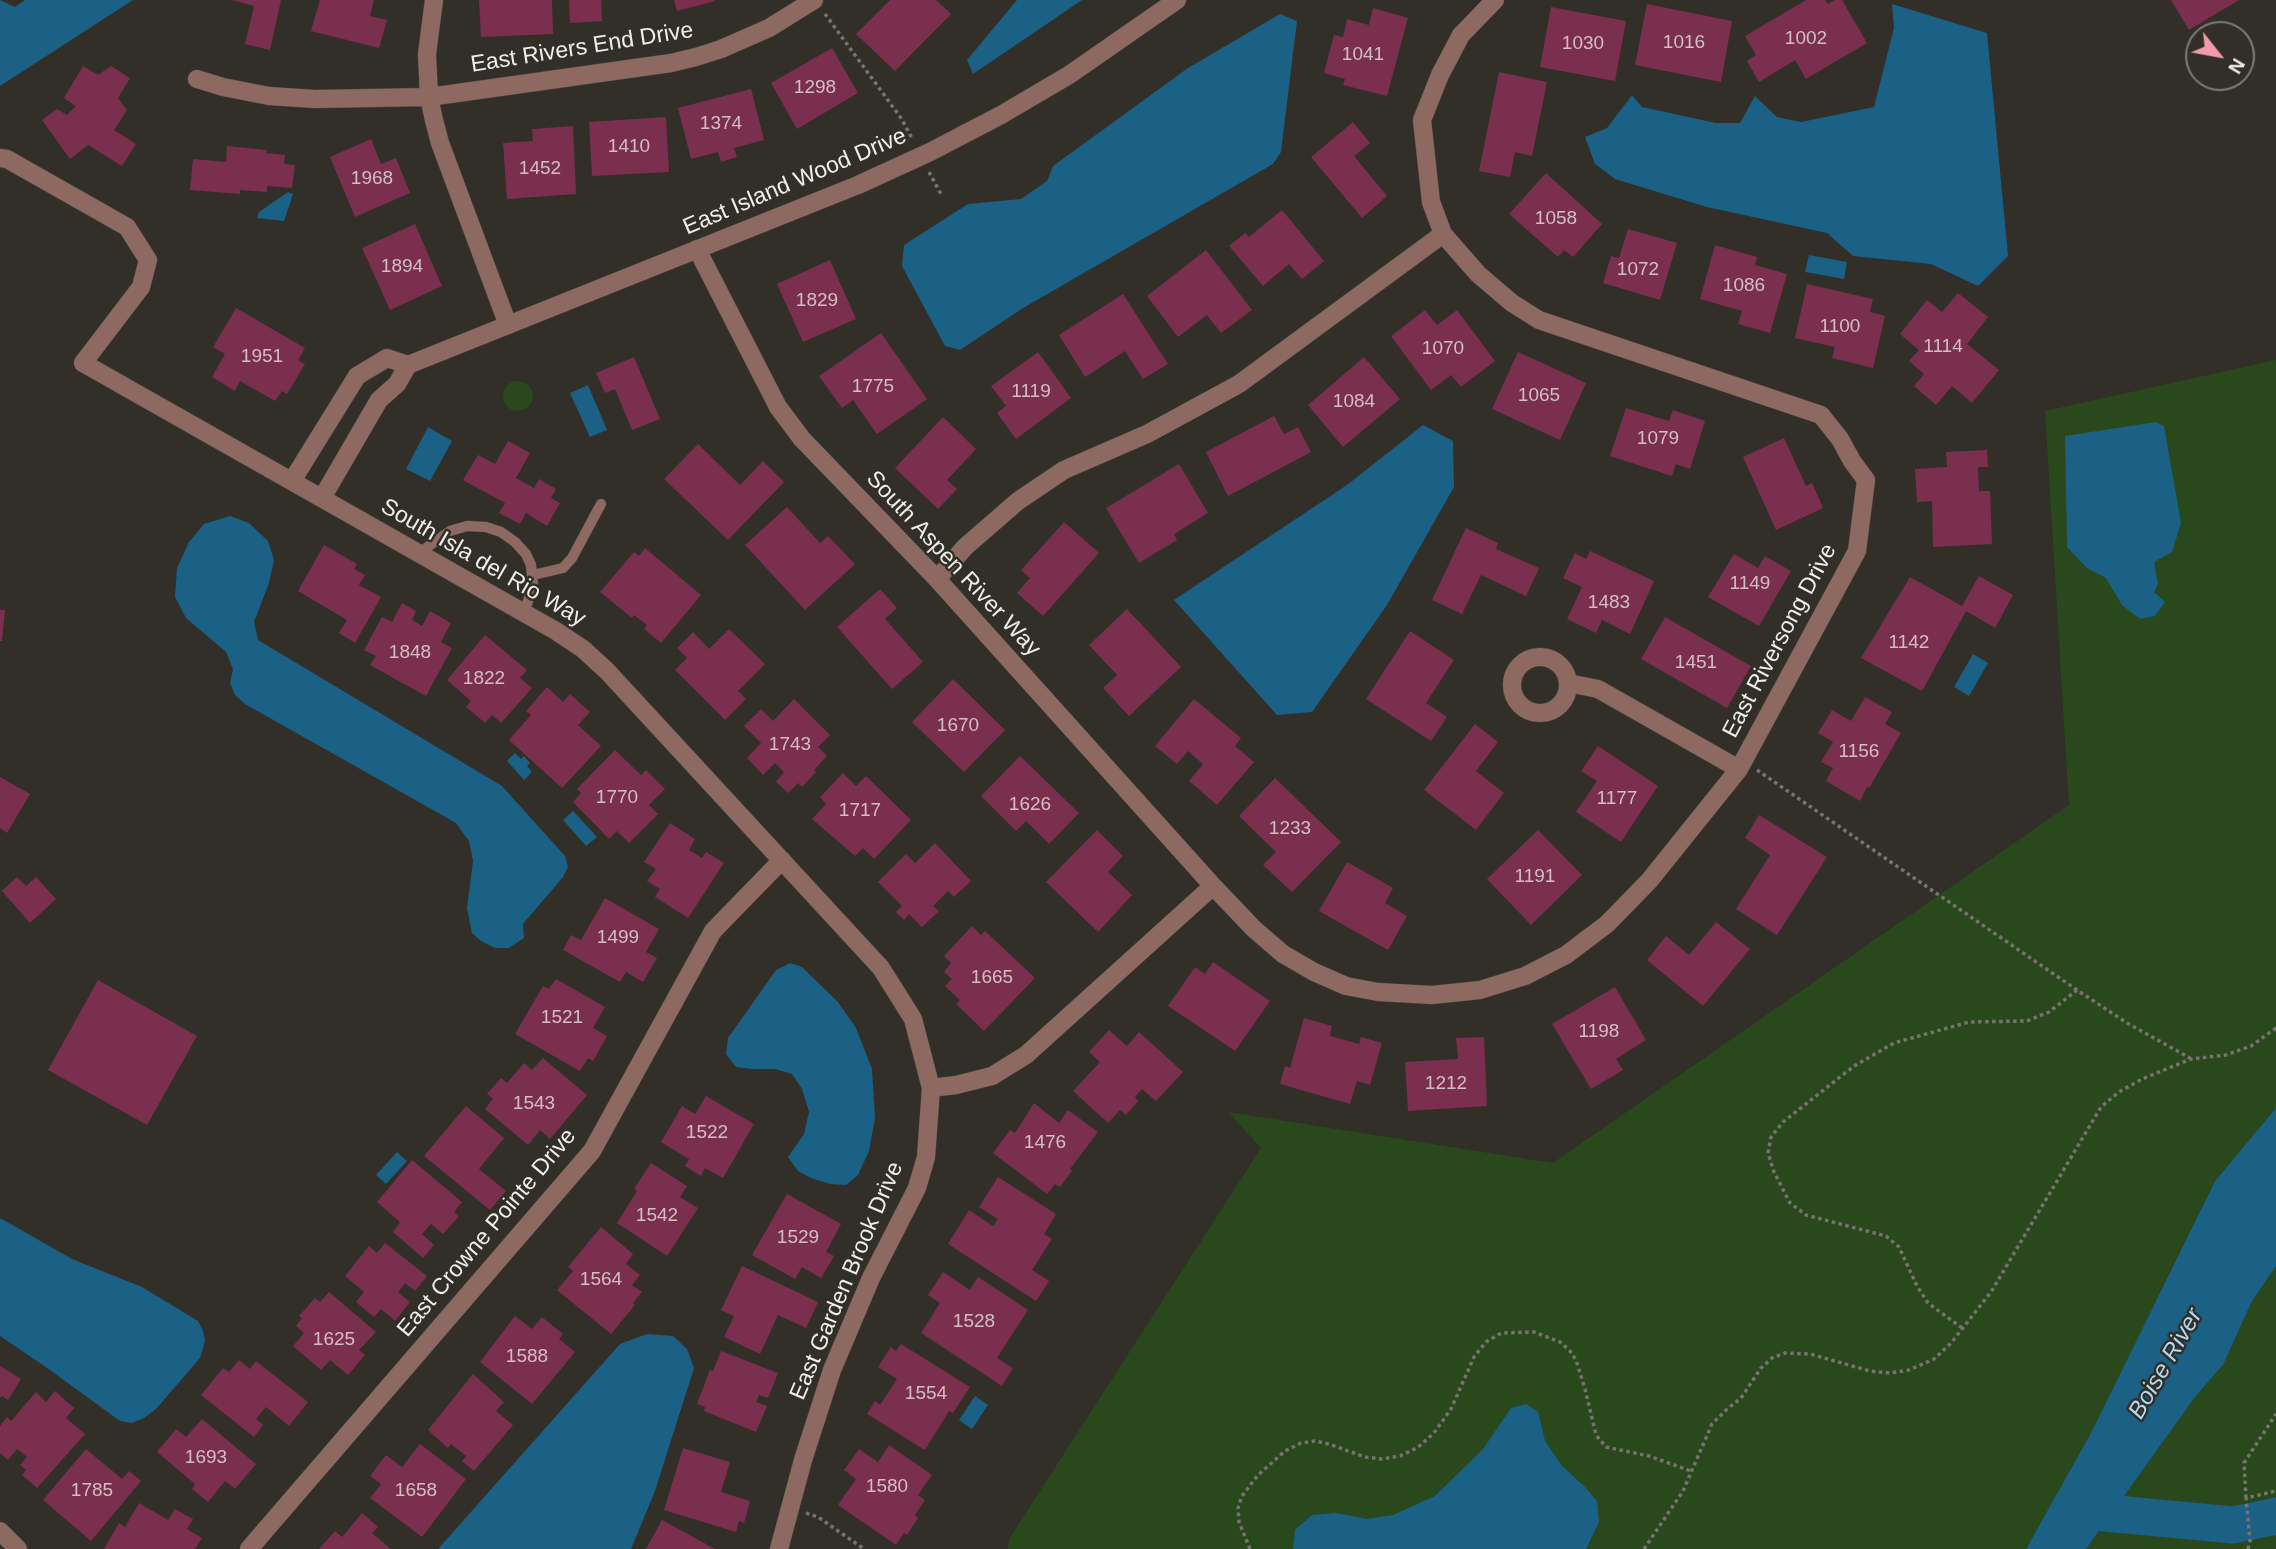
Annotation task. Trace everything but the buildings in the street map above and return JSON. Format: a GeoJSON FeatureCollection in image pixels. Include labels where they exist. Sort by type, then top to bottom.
{"type":"FeatureCollection","features":[{"type":"Feature","properties":{"kind":"street"},"geometry":{"type":"LineString","coordinates":[[433,0],[427,54],[429,97],[440,143],[508,325]]}},
{"type":"Feature","properties":{"kind":"street","name":"East Island Wood Drive"},"geometry":{"type":"LineString","coordinates":[[292,481],[357,376],[387,358],[408,365],[858,185],[954,140],[1069,75],[1177,0]]}},
{"type":"Feature","properties":{"kind":"street","name":"East Riversong Drive"},"geometry":{"type":"LineString","coordinates":[[1213,886],[1254,929],[1283,954],[1346,986],[1378,992],[1432,995],[1480,989],[1525,976],[1566,955],[1607,924],[1649,881],[1741,765],[1857,551],[1866,480],[1821,415],[1539,320],[1512,303],[1478,274],[1443,234],[1431,202],[1422,120],[1440,75],[1461,35],[1495,0]]}},
{"type":"Feature","properties":{"kind":"street","name":"East Rivers End Drive"},"geometry":{"type":"LineString","coordinates":[[197,79],[269,96],[315,99],[429,97],[671,63],[733,44],[820,7]]}},
{"type":"Feature","properties":{"kind":"street","name":"South Isla del Rio Way"},"geometry":{"type":"LineString","coordinates":[[0,158],[19,165],[127,227],[148,260],[141,288],[83,363],[524,612],[583,649],[607,671],[881,968],[913,1019],[931,1088]]}},
{"type":"Feature","properties":{"kind":"street"},"geometry":{"type":"LineString","coordinates":[[937,579],[965,547],[1018,501],[1064,470],[1147,434],[1239,384],[1443,234]]}},
{"type":"Feature","properties":{"kind":"street","name":"South Aspen River Way"},"geometry":{"type":"LineString","coordinates":[[697,249],[778,407],[802,439],[937,579],[1213,886]]}},
{"type":"Feature","properties":{"kind":"street"},"geometry":{"type":"LineString","coordinates":[[322,498],[379,400],[397,384],[408,365]]}},
{"type":"Feature","properties":{"kind":"street"},"geometry":{"type":"LineString","coordinates":[[1568,683],[1598,689],[1741,765]]}},
{"type":"Feature","properties":{"kind":"street","name":"East Crowne Pointe Drive"},"geometry":{"type":"LineString","coordinates":[[249,1549],[592,1151],[713,931],[782,860]]}},
{"type":"Feature","properties":{"kind":"street"},"geometry":{"type":"LineString","coordinates":[[931,1088],[992,1076],[1026,1055],[1213,886]]}},
{"type":"Feature","properties":{"kind":"street","name":"East Garden Brook Drive"},"geometry":{"type":"LineString","coordinates":[[779,1549],[803,1460],[832,1370],[872,1278],[917,1188],[926,1157],[931,1088]]}},
{"type":"Feature","properties":{"kind":"street"},"geometry":{"type":"LineString","coordinates":[[0,1531],[18,1549]]}},
{"type":"Feature","properties":{"kind":"lane"},"geometry":{"type":"LineString","coordinates":[[533,575],[563,568],[572,558],[601,504]]}},
{"type":"Feature","properties":{"kind":"lane"},"geometry":{"type":"LineString","coordinates":[[419,553],[450,531],[467,526],[486,527],[501,532],[526,554],[533,575],[533,586],[524,612]]}},
{"type":"Feature","properties":{"kind":"path"},"geometry":{"type":"LineString","coordinates":[[820,7],[901,118],[913,140]]}},
{"type":"Feature","properties":{"kind":"path"},"geometry":{"type":"LineString","coordinates":[[929,172],[942,196]]}},
{"type":"Feature","properties":{"kind":"path"},"geometry":{"type":"LineString","coordinates":[[1741,765],[1782,785],[2026,956],[2127,1023],[2191,1059]]}},
{"type":"Feature","properties":{"kind":"path"},"geometry":{"type":"LineString","coordinates":[[1962,1328],[1928,1303],[1899,1247],[1886,1236],[1806,1215],[1790,1203],[1774,1172],[1768,1153],[1771,1137],[1783,1122],[1854,1066],[1894,1043],[1969,1022],[2027,1021],[2049,1012],[2077,990]]}},
{"type":"Feature","properties":{"kind":"path"},"geometry":{"type":"LineString","coordinates":[[1644,1549],[1683,1491],[1712,1424],[1741,1398],[1761,1368],[1772,1358],[1785,1353],[1810,1354],[1870,1371],[1900,1372],[1934,1359],[1991,1292],[2101,1107],[2119,1092],[2142,1079],[2191,1059],[2226,1055],[2251,1045],[2276,1028]]}},
{"type":"Feature","properties":{"kind":"path"},"geometry":{"type":"LineString","coordinates":[[1250,1549],[1239,1522],[1238,1508],[1242,1496],[1258,1475],[1285,1451],[1301,1443],[1315,1441],[1365,1457],[1382,1459],[1400,1456],[1417,1448],[1434,1433],[1451,1409],[1474,1357],[1486,1342],[1501,1334],[1534,1332],[1560,1342],[1570,1350],[1582,1379],[1596,1435],[1606,1447],[1649,1456],[1691,1471]]}},
{"type":"Feature","properties":{"kind":"path"},"geometry":{"type":"LineString","coordinates":[[2248,1549],[2250,1541],[2244,1463],[2276,1413]]}},
{"type":"Feature","properties":{"kind":"path"},"geometry":{"type":"LineString","coordinates":[[2246,1499],[2276,1492]]}},
{"type":"Feature","properties":{"kind":"path"},"geometry":{"type":"LineString","coordinates":[[790,1509],[818,1517],[864,1549]]}},
{"type":"Feature","properties":{"kind":"green space"},"geometry":{"type":"Polygon","coordinates":[[[2276,360],[2276,1108],[2215,1181],[2092,1431],[2026,1549],[1008,1549],[1009,1539],[1261,1148],[1228,1112],[1553,1163],[2069,805],[2045,411],[2276,360]]]}},
{"type":"Feature","properties":{"kind":"green space"},"geometry":{"type":"Polygon","coordinates":[[[518,381],[529,385],[533,396],[529,407],[518,411],[507,407],[503,396],[507,385],[518,381]]]}},
{"type":"Feature","properties":{"kind":"green space"},"geometry":{"type":"Polygon","coordinates":[[[2276,1266],[2276,1549],[2086,1549],[2195,1397],[2223,1365],[2252,1301],[2276,1266]]]}},
{"type":"Feature","properties":{"kind":"water"},"geometry":{"type":"Polygon","coordinates":[[[0,0],[15,7],[25,0],[133,0],[0,86],[0,0]]]}},
{"type":"Feature","properties":{"kind":"water"},"geometry":{"type":"Polygon","coordinates":[[[1017,0],[1082,0],[973,74],[967,60],[1017,0]]]}},
{"type":"Feature","properties":{"kind":"water"},"geometry":{"type":"Polygon","coordinates":[[[1892,4],[1987,33],[2008,256],[1978,286],[1931,264],[1853,256],[1827,233],[1707,207],[1615,179],[1595,164],[1585,137],[1607,128],[1632,95],[1642,107],[1716,123],[1740,123],[1755,96],[1777,117],[1801,122],[1874,107],[1894,28],[1892,4]]]}},
{"type":"Feature","properties":{"kind":"water"},"geometry":{"type":"Polygon","coordinates":[[[1280,14],[1297,21],[1281,152],[1273,164],[1023,308],[960,350],[945,346],[902,266],[904,245],[968,204],[1021,199],[1047,181],[1053,166],[1188,68],[1280,14]]]}},
{"type":"Feature","properties":{"kind":"water"},"geometry":{"type":"Polygon","coordinates":[[[288,192],[293,194],[284,221],[257,218],[259,212],[288,192]]]}},
{"type":"Feature","properties":{"kind":"water"},"geometry":{"type":"Polygon","coordinates":[[[1809,255],[1847,262],[1844,279],[1805,272],[1809,255]]]}},
{"type":"Feature","properties":{"kind":"water"},"geometry":{"type":"Polygon","coordinates":[[[588,385],[607,430],[590,437],[570,393],[588,385]]]}},
{"type":"Feature","properties":{"kind":"water"},"geometry":{"type":"Polygon","coordinates":[[[2156,422],[2164,426],[2181,523],[2172,552],[2154,562],[2158,584],[2154,592],[2165,602],[2155,616],[2140,619],[2122,605],[2106,578],[2087,568],[2067,547],[2065,436],[2156,422]]]}},
{"type":"Feature","properties":{"kind":"water"},"geometry":{"type":"Polygon","coordinates":[[[1423,425],[1453,441],[1454,487],[1387,605],[1312,712],[1277,715],[1174,600],[1347,485],[1423,425]]]}},
{"type":"Feature","properties":{"kind":"water"},"geometry":{"type":"Polygon","coordinates":[[[428,427],[452,441],[430,481],[406,469],[428,427]]]}},
{"type":"Feature","properties":{"kind":"water"},"geometry":{"type":"Polygon","coordinates":[[[230,516],[249,523],[268,541],[274,560],[269,583],[254,622],[258,640],[502,786],[565,856],[568,867],[563,877],[523,924],[524,938],[509,948],[495,948],[472,933],[467,908],[473,861],[469,841],[456,823],[245,704],[235,695],[230,683],[233,669],[226,652],[186,618],[175,597],[177,568],[189,542],[204,524],[230,516]]]}},
{"type":"Feature","properties":{"kind":"water"},"geometry":{"type":"Polygon","coordinates":[[[1973,654],[1988,663],[1969,696],[1954,687],[1973,654]]]}},
{"type":"Feature","properties":{"kind":"water"},"geometry":{"type":"Polygon","coordinates":[[[515,753],[521,759],[524,756],[530,763],[527,766],[532,772],[524,780],[507,761],[515,753]]]}},
{"type":"Feature","properties":{"kind":"water"},"geometry":{"type":"Polygon","coordinates":[[[573,811],[597,837],[586,846],[563,820],[573,811]]]}},
{"type":"Feature","properties":{"kind":"water"},"geometry":{"type":"Polygon","coordinates":[[[790,963],[802,967],[838,1002],[856,1028],[872,1069],[875,1118],[869,1151],[858,1175],[846,1185],[830,1184],[811,1178],[798,1171],[788,1157],[804,1134],[809,1112],[802,1089],[792,1074],[775,1069],[736,1067],[726,1054],[728,1038],[776,970],[790,963]]]}},
{"type":"Feature","properties":{"kind":"water","name":"Boise River"},"geometry":{"type":"Polygon","coordinates":[[[2276,1108],[2276,1266],[2252,1301],[2223,1365],[2195,1397],[2086,1549],[2026,1549],[2092,1431],[2215,1181],[2276,1108]]]}},
{"type":"Feature","properties":{"kind":"water"},"geometry":{"type":"Polygon","coordinates":[[[397,1152],[407,1161],[386,1184],[376,1175],[397,1152]]]}},
{"type":"Feature","properties":{"kind":"water"},"geometry":{"type":"Polygon","coordinates":[[[0,1218],[72,1259],[142,1287],[198,1321],[205,1341],[200,1358],[156,1409],[132,1423],[120,1421],[0,1336],[0,1218]]]}},
{"type":"Feature","properties":{"kind":"water"},"geometry":{"type":"Polygon","coordinates":[[[647,1334],[673,1336],[687,1349],[694,1368],[655,1491],[631,1549],[438,1549],[620,1344],[647,1334]]]}},
{"type":"Feature","properties":{"kind":"water"},"geometry":{"type":"Polygon","coordinates":[[[975,1396],[988,1405],[972,1429],[959,1420],[975,1396]]]}},
{"type":"Feature","properties":{"kind":"water"},"geometry":{"type":"Polygon","coordinates":[[[1526,1404],[1538,1412],[1545,1441],[1562,1466],[1597,1501],[1599,1522],[1586,1549],[1293,1549],[1295,1530],[1312,1515],[1336,1513],[1367,1519],[1393,1515],[1435,1496],[1483,1449],[1511,1408],[1526,1404]]]}},
{"type":"Feature","properties":{"kind":"waterway"},"geometry":{"type":"LineString","coordinates":[[2074,1510],[2233,1525],[2276,1516]]}}]}
